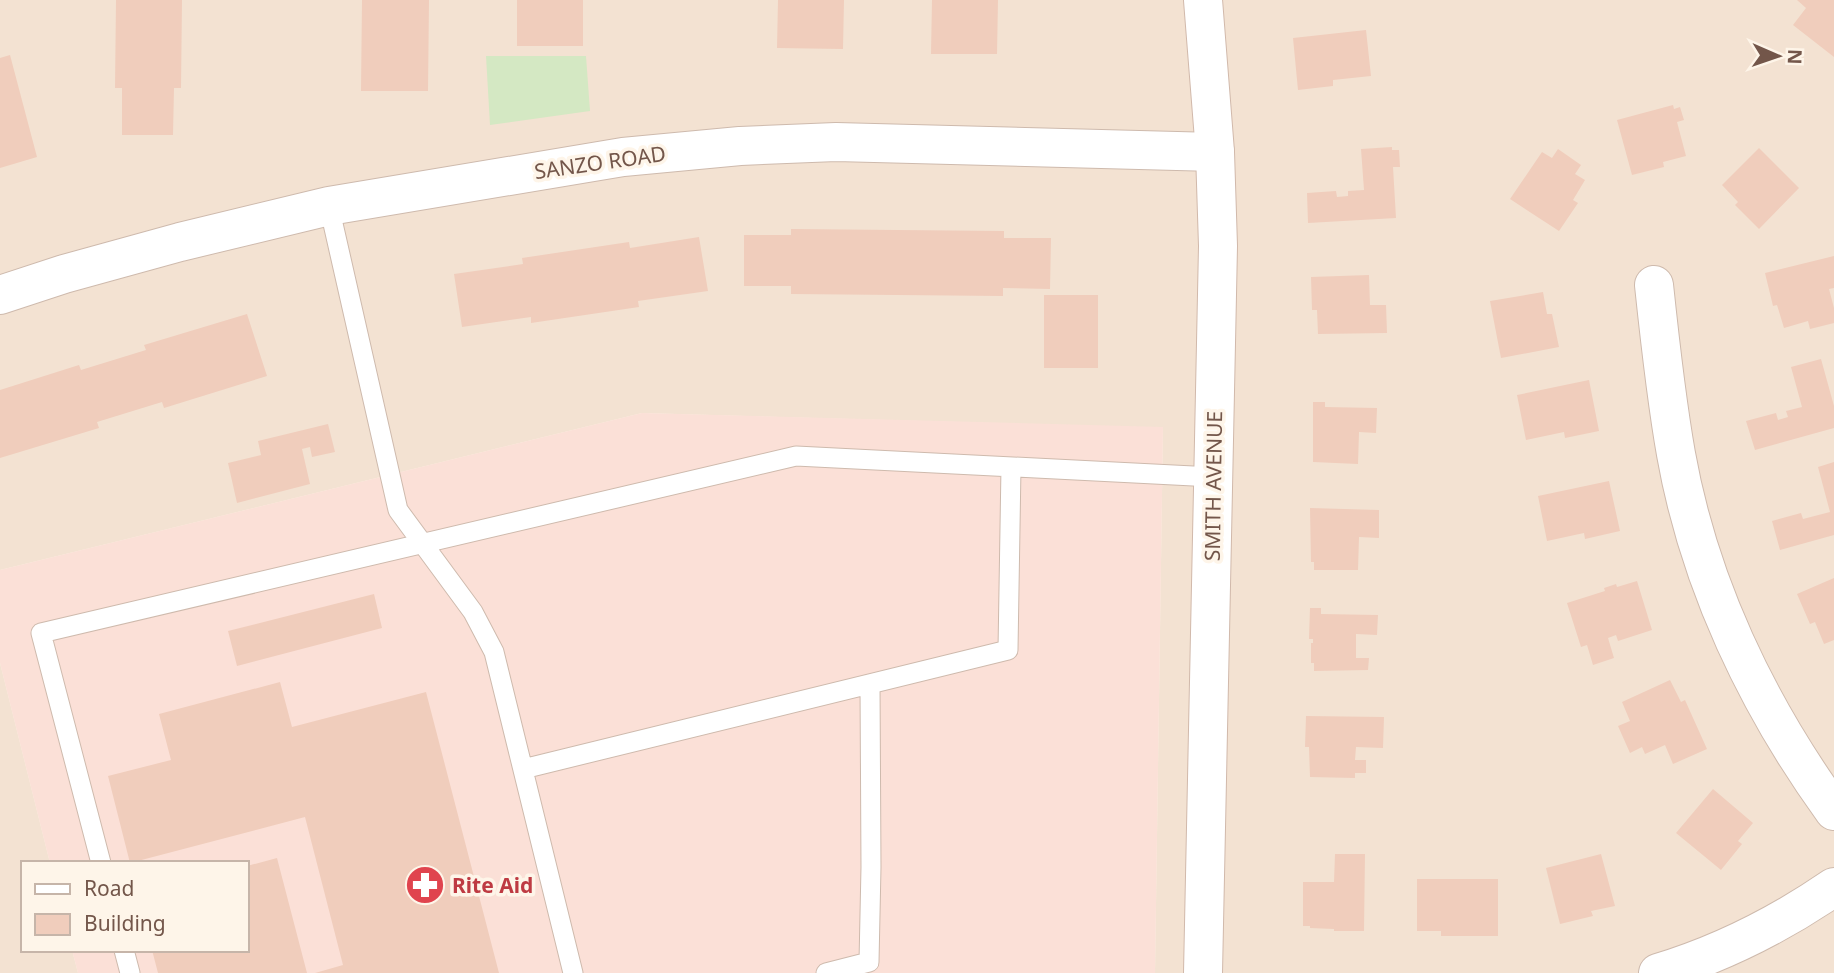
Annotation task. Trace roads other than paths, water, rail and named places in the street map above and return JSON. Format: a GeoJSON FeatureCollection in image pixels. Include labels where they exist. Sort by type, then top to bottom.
{"type":"FeatureCollection","features":[{"type":"Feature","properties":{"kind":"street","name":"SMITH AVENUE"},"geometry":{"type":"LineString","coordinates":[[1203,0],[1215,152],[1218,246],[1203,973]]}},
{"type":"Feature","properties":{"kind":"street","name":"SANZO ROAD"},"geometry":{"type":"LineString","coordinates":[[0,295],[180,242],[329,206],[623,157],[740,146],[836,142],[1215,152]]}},
{"type":"Feature","properties":{"kind":"street"},"geometry":{"type":"LineString","coordinates":[[1654,285],[1676,456],[1692,522],[1713,589],[1742,657],[1774,719],[1834,811]]}},
{"type":"Feature","properties":{"kind":"street"},"geometry":{"type":"LineString","coordinates":[[1658,973],[1742,941],[1834,887]]}},
{"type":"Feature","properties":{"kind":"lane"},"geometry":{"type":"LineString","coordinates":[[329,206],[398,510],[473,612],[494,652],[573,973]]}},
{"type":"Feature","properties":{"kind":"lane"},"geometry":{"type":"LineString","coordinates":[[100,861],[41,633],[796,456],[1213,477]]}},
{"type":"Feature","properties":{"kind":"lane"},"geometry":{"type":"LineString","coordinates":[[523,769],[1008,650],[1012,467]]}},
{"type":"Feature","properties":{"kind":"lane"},"geometry":{"type":"LineString","coordinates":[[826,973],[869,962],[870,684]]}},
{"type":"Feature","properties":{"kind":"lane"},"geometry":{"type":"LineString","coordinates":[[125,952],[130,973]]}},
{"type":"Feature","properties":{"kind":"place","name":"Rite Aid"},"geometry":{"type":"Point","coordinates":[425,885]}}]}
